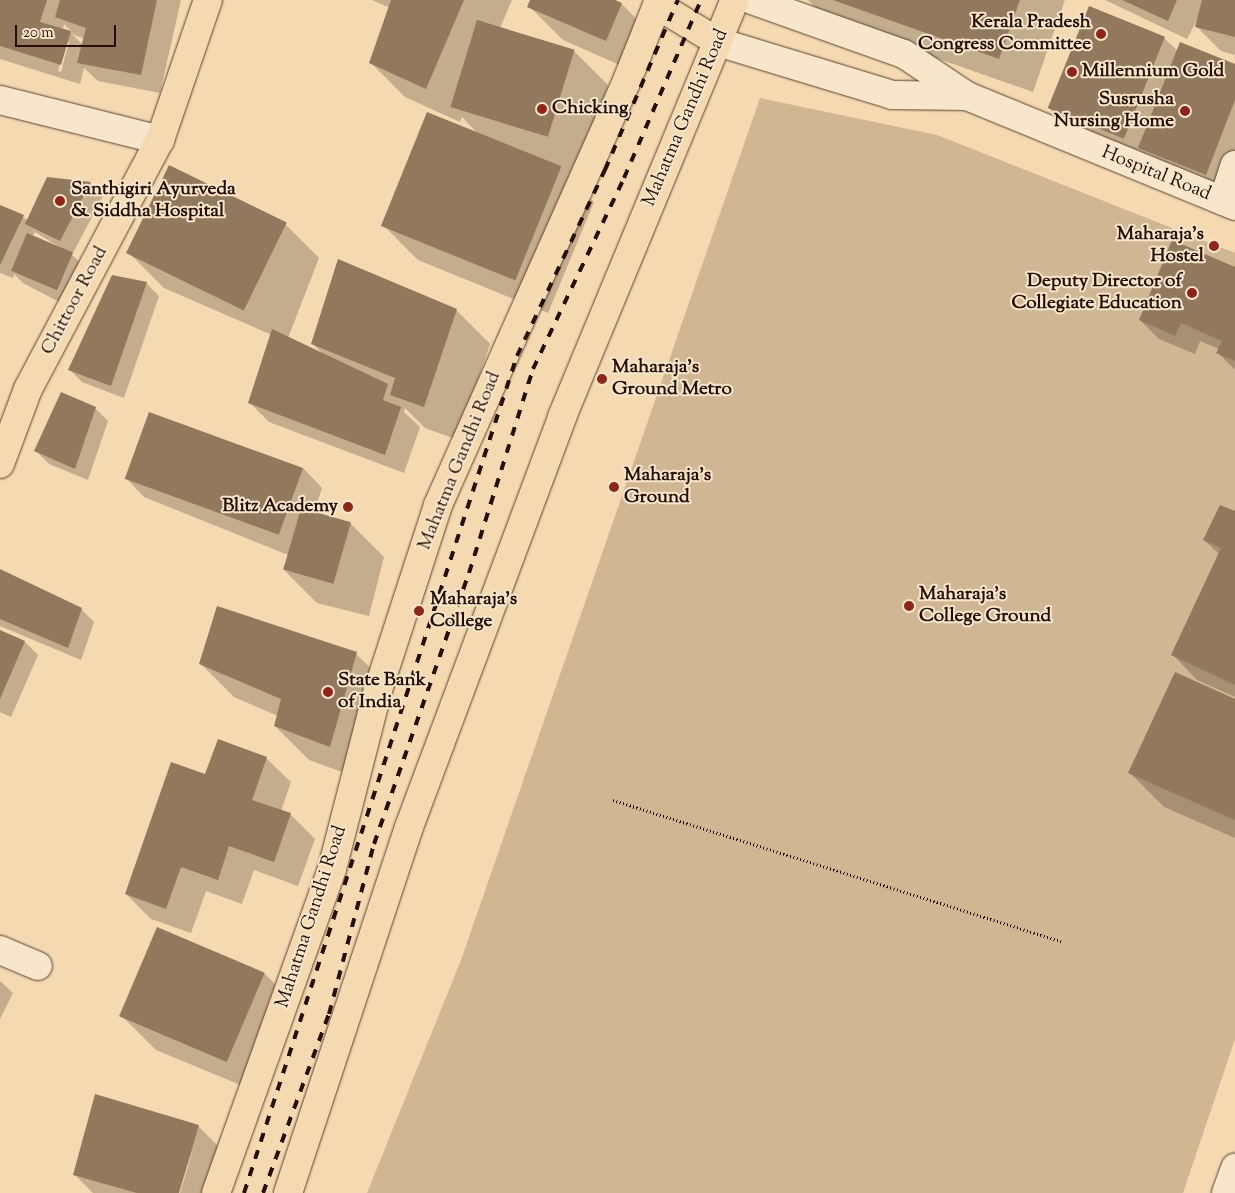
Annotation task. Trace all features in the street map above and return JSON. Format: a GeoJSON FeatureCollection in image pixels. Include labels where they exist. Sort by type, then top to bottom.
{"type":"FeatureCollection","features":[{"type":"Feature","properties":{"kind":"main road","name":"Chittoor Road"},"geometry":{"type":"LineString","coordinates":[[0,464],[28,389],[160,140],[208,0]]}},
{"type":"Feature","properties":{"kind":"main road","name":"Mahatma Gandhi Road"},"geometry":{"type":"LineString","coordinates":[[288,1193],[409,826],[551,444],[735,0]]}},
{"type":"Feature","properties":{"kind":"main road","name":"Mahatma Gandhi Road"},"geometry":{"type":"LineString","coordinates":[[216,1193],[332,869],[378,690],[438,505],[628,78],[655,2]]}},
{"type":"Feature","properties":{"kind":"main road"},"geometry":{"type":"LineString","coordinates":[[655,2],[718,42]]}},
{"type":"Feature","properties":{"kind":"street","name":"Hospital Road"},"geometry":{"type":"LineString","coordinates":[[752,0],[904,54],[966,96],[1229,203]]}},
{"type":"Feature","properties":{"kind":"street","name":"Hospital Road"},"geometry":{"type":"LineString","coordinates":[[718,42],[892,95],[966,96]]}},
{"type":"Feature","properties":{"kind":"street"},"geometry":{"type":"LineString","coordinates":[[0,100],[160,140]]}},
{"type":"Feature","properties":{"kind":"street"},"geometry":{"type":"LineString","coordinates":[[1229,203],[1235,165]]}},
{"type":"Feature","properties":{"kind":"street"},"geometry":{"type":"LineString","coordinates":[[0,950],[38,966]]}},
{"type":"Feature","properties":{"kind":"street"},"geometry":{"type":"LineString","coordinates":[[1226,1193],[1235,1168]]}},
{"type":"Feature","properties":{"kind":"path"},"geometry":{"type":"LineString","coordinates":[[613,800],[1063,942]]}},
{"type":"Feature","properties":{"kind":"shaded area","name":"Maharaja's College Ground"},"geometry":{"type":"Polygon","coordinates":[[[760,98],[937,135],[1235,253],[1235,1039],[1183,1193],[367,1193],[461,960],[760,98]]]}},
{"type":"Feature","properties":{"kind":"building"},"geometry":{"type":"Polygon","coordinates":[[[0,0],[47,0],[40,22],[71,31],[61,65],[0,46],[0,0]]]}},
{"type":"Feature","properties":{"kind":"building"},"geometry":{"type":"Polygon","coordinates":[[[60,0],[157,0],[141,75],[77,63],[86,28],[55,17],[60,0]]]}},
{"type":"Feature","properties":{"kind":"building"},"geometry":{"type":"Polygon","coordinates":[[[391,0],[464,0],[426,89],[369,63],[391,0]]]}},
{"type":"Feature","properties":{"kind":"building"},"geometry":{"type":"Polygon","coordinates":[[[530,0],[615,0],[622,3],[606,41],[527,7],[530,0]]]}},
{"type":"Feature","properties":{"kind":"building"},"geometry":{"type":"Polygon","coordinates":[[[833,0],[1020,0],[999,59],[833,0]]]}},
{"type":"Feature","properties":{"kind":"building"},"geometry":{"type":"Polygon","coordinates":[[[1122,0],[1177,0],[1168,21],[1122,0]]]}},
{"type":"Feature","properties":{"kind":"building"},"geometry":{"type":"Polygon","coordinates":[[[1202,0],[1235,0],[1235,37],[1195,27],[1202,0]]]}},
{"type":"Feature","properties":{"kind":"building"},"geometry":{"type":"Polygon","coordinates":[[[1089,6],[1165,37],[1124,139],[1048,108],[1089,6]]]}},
{"type":"Feature","properties":{"kind":"building"},"geometry":{"type":"Polygon","coordinates":[[[477,20],[575,50],[548,137],[450,107],[477,20]]]}},
{"type":"Feature","properties":{"kind":"building"},"geometry":{"type":"Polygon","coordinates":[[[1180,42],[1235,64],[1235,100],[1206,175],[1138,148],[1180,42]]]}},
{"type":"Feature","properties":{"kind":"building"},"geometry":{"type":"Polygon","coordinates":[[[427,112],[561,166],[515,280],[381,226],[427,112]]]}},
{"type":"Feature","properties":{"kind":"building"},"geometry":{"type":"Polygon","coordinates":[[[169,165],[287,222],[244,311],[126,253],[169,165]]]}},
{"type":"Feature","properties":{"kind":"building"},"geometry":{"type":"Polygon","coordinates":[[[47,177],[91,182],[60,241],[25,224],[47,177]]]}},
{"type":"Feature","properties":{"kind":"building"},"geometry":{"type":"Polygon","coordinates":[[[0,205],[24,215],[0,265],[0,205]]]}},
{"type":"Feature","properties":{"kind":"building"},"geometry":{"type":"Polygon","coordinates":[[[27,233],[73,253],[57,290],[11,271],[27,233]]]}},
{"type":"Feature","properties":{"kind":"building","name":"Deputy Director of Collegiate Education"},"geometry":{"type":"Polygon","coordinates":[[[1172,240],[1235,267],[1235,361],[1216,353],[1222,341],[1181,323],[1175,336],[1139,320],[1172,240]]]}},
{"type":"Feature","properties":{"kind":"building"},"geometry":{"type":"Polygon","coordinates":[[[338,259],[457,309],[424,407],[390,395],[395,378],[311,344],[338,259]]]}},
{"type":"Feature","properties":{"kind":"building"},"geometry":{"type":"Polygon","coordinates":[[[112,275],[147,282],[111,386],[68,370],[112,275]]]}},
{"type":"Feature","properties":{"kind":"building"},"geometry":{"type":"Polygon","coordinates":[[[272,329],[388,384],[383,400],[401,407],[385,455],[248,403],[272,329]]]}},
{"type":"Feature","properties":{"kind":"building"},"geometry":{"type":"Polygon","coordinates":[[[61,392],[96,407],[75,469],[34,451],[61,392]]]}},
{"type":"Feature","properties":{"kind":"building"},"geometry":{"type":"Polygon","coordinates":[[[149,412],[303,468],[279,535],[125,479],[149,412]]]}},
{"type":"Feature","properties":{"kind":"building"},"geometry":{"type":"Polygon","coordinates":[[[1220,505],[1235,511],[1235,685],[1171,655],[1221,548],[1203,540],[1220,505]]]}},
{"type":"Feature","properties":{"kind":"building"},"geometry":{"type":"Polygon","coordinates":[[[301,508],[351,522],[333,584],[283,570],[301,508]]]}},
{"type":"Feature","properties":{"kind":"building"},"geometry":{"type":"Polygon","coordinates":[[[0,569],[82,608],[68,648],[0,619],[0,569]]]}},
{"type":"Feature","properties":{"kind":"building"},"geometry":{"type":"Polygon","coordinates":[[[217,606],[357,652],[330,747],[274,726],[281,699],[199,664],[217,606]]]}},
{"type":"Feature","properties":{"kind":"building"},"geometry":{"type":"Polygon","coordinates":[[[0,630],[25,641],[0,699],[0,630]]]}},
{"type":"Feature","properties":{"kind":"building"},"geometry":{"type":"Polygon","coordinates":[[[1175,672],[1235,699],[1235,820],[1128,773],[1175,672]]]}},
{"type":"Feature","properties":{"kind":"building"},"geometry":{"type":"Polygon","coordinates":[[[218,739],[267,757],[252,800],[291,813],[274,862],[229,846],[218,880],[181,867],[166,909],[125,894],[171,762],[205,774],[218,739]]]}},
{"type":"Feature","properties":{"kind":"building"},"geometry":{"type":"Polygon","coordinates":[[[157,927],[265,973],[227,1062],[119,1016],[157,927]]]}},
{"type":"Feature","properties":{"kind":"building"},"geometry":{"type":"Polygon","coordinates":[[[95,1094],[199,1125],[179,1193],[137,1193],[73,1175],[95,1094]]]}},
{"type":"Feature","properties":{"kind":"railway"},"geometry":{"type":"LineString","coordinates":[[244,1193],[517,356],[605,170],[678,0]]}},
{"type":"Feature","properties":{"kind":"railway"},"geometry":{"type":"LineString","coordinates":[[263,1193],[329,1014],[374,844],[469,573],[533,369],[624,178],[701,0]]}},
{"type":"Feature","properties":{"kind":"place","name":"Kerala Pradesh Congress Committee"},"geometry":{"type":"Point","coordinates":[1101,34]}},
{"type":"Feature","properties":{"kind":"place","name":"Millennium Gold"},"geometry":{"type":"Point","coordinates":[1072,72]}},
{"type":"Feature","properties":{"kind":"place","name":"Chicking"},"geometry":{"type":"Point","coordinates":[542,109]}},
{"type":"Feature","properties":{"kind":"place","name":"Susrusha Nursing Home"},"geometry":{"type":"Point","coordinates":[1185,111]}},
{"type":"Feature","properties":{"kind":"place","name":"Santhigiri Ayurveda & Siddha Hospital"},"geometry":{"type":"Point","coordinates":[60,201]}},
{"type":"Feature","properties":{"kind":"place","name":"Maharaja's Hostel"},"geometry":{"type":"Point","coordinates":[1214,246]}},
{"type":"Feature","properties":{"kind":"place","name":"Deputy Director of Collegiate Education"},"geometry":{"type":"Point","coordinates":[1192,293]}},
{"type":"Feature","properties":{"kind":"place","name":"Maharaja's Ground Metro"},"geometry":{"type":"Point","coordinates":[602,379]}},
{"type":"Feature","properties":{"kind":"place","name":"Maharaja's Ground"},"geometry":{"type":"Point","coordinates":[614,487]}},
{"type":"Feature","properties":{"kind":"place","name":"Blitz Academy"},"geometry":{"type":"Point","coordinates":[348,507]}},
{"type":"Feature","properties":{"kind":"place","name":"Maharaja's College Ground"},"geometry":{"type":"Point","coordinates":[909,606]}},
{"type":"Feature","properties":{"kind":"place","name":"Maharaja's College"},"geometry":{"type":"Point","coordinates":[419,611]}},
{"type":"Feature","properties":{"kind":"place","name":"State Bank of India"},"geometry":{"type":"Point","coordinates":[328,692]}}]}
